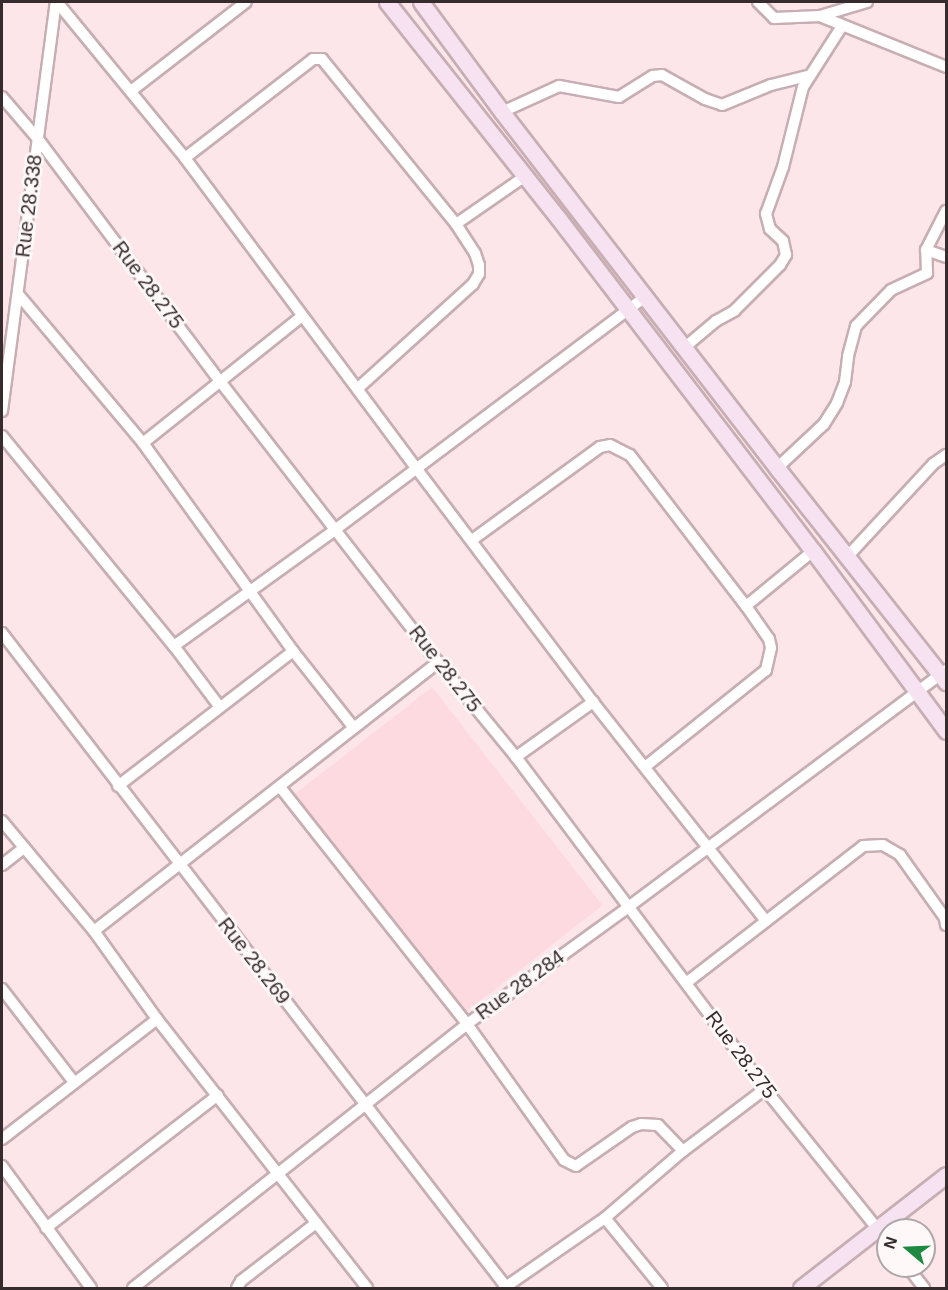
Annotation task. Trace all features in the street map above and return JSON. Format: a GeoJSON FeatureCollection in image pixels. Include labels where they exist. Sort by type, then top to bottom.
{"type":"FeatureCollection","features":[{"type":"Feature","properties":{"kind":"main road"},"geometry":{"type":"LineString","coordinates":[[387,2],[813,550],[915,693],[946,732]]}},
{"type":"Feature","properties":{"kind":"main road"},"geometry":{"type":"LineString","coordinates":[[420,2],[502,112],[777,468],[945,676]]}},
{"type":"Feature","properties":{"kind":"main road"},"geometry":{"type":"LineString","coordinates":[[890,1218],[946,1175]]}},
{"type":"Feature","properties":{"kind":"main road"},"geometry":{"type":"LineString","coordinates":[[801,1288],[876,1229]]}},
{"type":"Feature","properties":{"kind":"street"},"geometry":{"type":"LineString","coordinates":[[56,2],[185,158],[593,702],[766,921]]}},
{"type":"Feature","properties":{"kind":"street","name":"Rue 28.338"},"geometry":{"type":"LineString","coordinates":[[2,411],[56,2]]}},
{"type":"Feature","properties":{"kind":"street"},"geometry":{"type":"LineString","coordinates":[[131,91],[233,5],[246,2]]}},
{"type":"Feature","properties":{"kind":"street"},"geometry":{"type":"LineString","coordinates":[[758,2],[768,6],[780,20],[820,16],[867,2]]}},
{"type":"Feature","properties":{"kind":"street"},"geometry":{"type":"LineString","coordinates":[[820,16],[946,67]]}},
{"type":"Feature","properties":{"kind":"street"},"geometry":{"type":"LineString","coordinates":[[685,347],[716,321],[734,311],[780,265],[786,255],[783,241],[770,229],[766,218],[808,76],[842,26]]}},
{"type":"Feature","properties":{"kind":"street"},"geometry":{"type":"LineString","coordinates":[[185,158],[313,59],[322,59],[456,224],[475,253],[479,274],[473,284],[357,389]]}},
{"type":"Feature","properties":{"kind":"street"},"geometry":{"type":"LineString","coordinates":[[502,112],[559,86],[619,97],[653,76],[662,75],[705,99],[722,105],[750,92],[808,76]]}},
{"type":"Feature","properties":{"kind":"street","name":"Rue 28.275"},"geometry":{"type":"LineString","coordinates":[[2,97],[38,139],[219,380],[438,662],[516,757],[627,908],[687,983],[765,1089],[876,1227]]}},
{"type":"Feature","properties":{"kind":"street"},"geometry":{"type":"LineString","coordinates":[[456,224],[524,177]]}},
{"type":"Feature","properties":{"kind":"street"},"geometry":{"type":"LineString","coordinates":[[777,468],[824,424],[834,410],[843,389],[856,326],[891,291],[926,276],[929,270],[926,250],[946,211]]}},
{"type":"Feature","properties":{"kind":"street"},"geometry":{"type":"LineString","coordinates":[[926,250],[946,257]]}},
{"type":"Feature","properties":{"kind":"street"},"geometry":{"type":"LineString","coordinates":[[18,294],[143,443],[293,651],[354,728]]}},
{"type":"Feature","properties":{"kind":"street"},"geometry":{"type":"LineString","coordinates":[[174,646],[336,529],[646,296]]}},
{"type":"Feature","properties":{"kind":"street"},"geometry":{"type":"LineString","coordinates":[[143,443],[302,316]]}},
{"type":"Feature","properties":{"kind":"street"},"geometry":{"type":"LineString","coordinates":[[2,436],[174,646],[219,706]]}},
{"type":"Feature","properties":{"kind":"street"},"geometry":{"type":"LineString","coordinates":[[472,540],[600,447],[610,445],[630,455],[746,606],[769,639],[771,648],[766,670],[645,767]]}},
{"type":"Feature","properties":{"kind":"street"},"geometry":{"type":"LineString","coordinates":[[847,557],[933,464],[946,455]]}},
{"type":"Feature","properties":{"kind":"street"},"geometry":{"type":"LineString","coordinates":[[746,606],[813,550]]}},
{"type":"Feature","properties":{"kind":"street","name":"Rue 28.269"},"geometry":{"type":"LineString","coordinates":[[2,633],[506,1288]]}},
{"type":"Feature","properties":{"kind":"street"},"geometry":{"type":"LineString","coordinates":[[118,786],[293,651]]}},
{"type":"Feature","properties":{"kind":"street"},"geometry":{"type":"LineString","coordinates":[[94,931],[438,662]]}},
{"type":"Feature","properties":{"kind":"street","name":"Rue 28.284"},"geometry":{"type":"LineString","coordinates":[[133,1288],[364,1103],[467,1024],[915,693],[945,676]]}},
{"type":"Feature","properties":{"kind":"street"},"geometry":{"type":"LineString","coordinates":[[516,757],[593,702]]}},
{"type":"Feature","properties":{"kind":"street"},"geometry":{"type":"LineString","coordinates":[[280,787],[467,1024],[564,1160],[576,1166],[585,1162],[632,1126],[641,1124],[658,1125],[683,1150]]}},
{"type":"Feature","properties":{"kind":"street"},"geometry":{"type":"LineString","coordinates":[[2,820],[94,931],[157,1019],[367,1288]]}},
{"type":"Feature","properties":{"kind":"street"},"geometry":{"type":"LineString","coordinates":[[687,983],[863,846],[883,845],[900,855],[946,920]]}},
{"type":"Feature","properties":{"kind":"street"},"geometry":{"type":"LineString","coordinates":[[2,865],[24,848]]}},
{"type":"Feature","properties":{"kind":"street"},"geometry":{"type":"LineString","coordinates":[[2,989],[74,1082]]}},
{"type":"Feature","properties":{"kind":"street"},"geometry":{"type":"LineString","coordinates":[[2,1138],[157,1019]]}},
{"type":"Feature","properties":{"kind":"street"},"geometry":{"type":"LineString","coordinates":[[506,1288],[605,1218],[683,1150],[765,1089]]}},
{"type":"Feature","properties":{"kind":"street"},"geometry":{"type":"LineString","coordinates":[[46,1227],[218,1095]]}},
{"type":"Feature","properties":{"kind":"street"},"geometry":{"type":"LineString","coordinates":[[2,1166],[91,1288]]}},
{"type":"Feature","properties":{"kind":"street"},"geometry":{"type":"LineString","coordinates":[[605,1218],[662,1288]]}},
{"type":"Feature","properties":{"kind":"street"},"geometry":{"type":"LineString","coordinates":[[237,1288],[241,1281],[316,1223]]}},
{"type":"Feature","properties":{"kind":"shaded area"},"geometry":{"type":"Polygon","coordinates":[[[432,687],[603,905],[465,1013],[294,795],[432,687]]]}}]}
